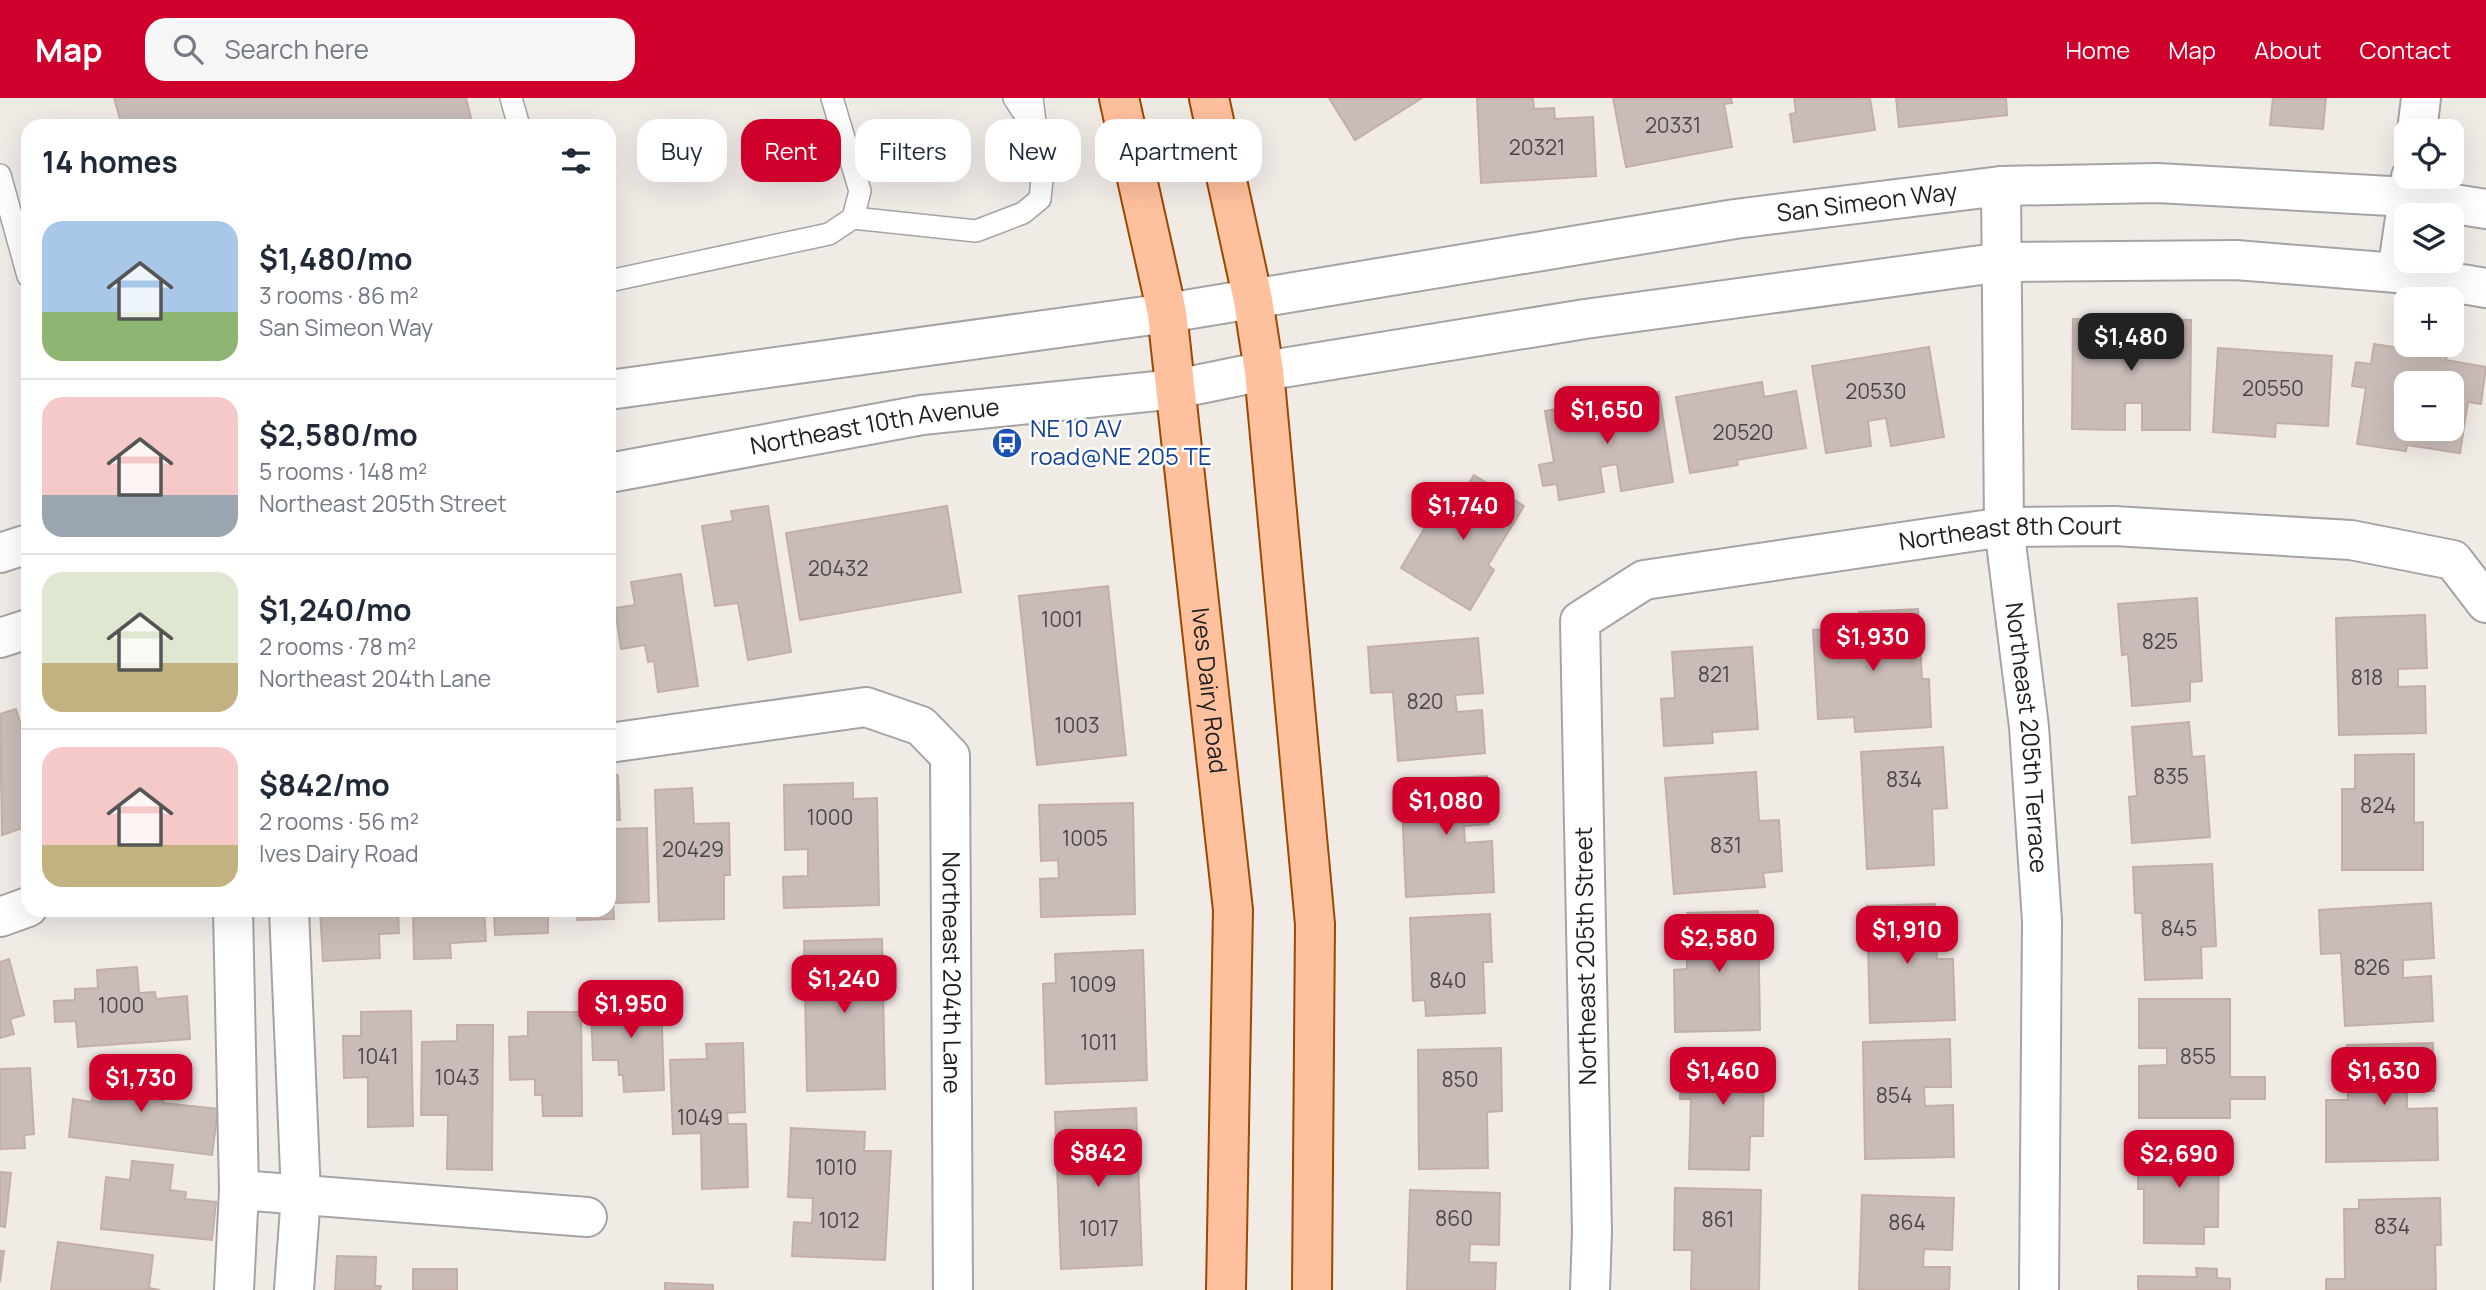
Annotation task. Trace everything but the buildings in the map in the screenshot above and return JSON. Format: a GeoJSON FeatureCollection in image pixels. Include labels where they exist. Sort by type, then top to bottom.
{"type":"FeatureCollection","features":[{"type":"Feature","properties":{"kind":"main road","name":"Ives Dairy Road"},"geometry":{"type":"LineString","coordinates":[[1119,98],[1167,313],[1233,910],[1226,1290]]}},
{"type":"Feature","properties":{"kind":"main road"},"geometry":{"type":"LineString","coordinates":[[1209,98],[1253,300],[1264,371],[1315,924],[1312,1290]]}},
{"type":"Feature","properties":{"kind":"street"},"geometry":{"type":"LineString","coordinates":[[2418,119],[2421,98]]}},
{"type":"Feature","properties":{"kind":"street","name":"San Simeon Way"},"geometry":{"type":"LineString","coordinates":[[1253,300],[1735,219],[2001,186],[2157,183],[2394,187]]}},
{"type":"Feature","properties":{"kind":"street","name":"Northeast 205th Terrace"},"geometry":{"type":"LineString","coordinates":[[2001,186],[2004,527],[2029,727],[2042,921],[2039,1290]]}},
{"type":"Feature","properties":{"kind":"street","name":"San Simeon Way"},"geometry":{"type":"LineString","coordinates":[[2417,189],[2486,209]]}},
{"type":"Feature","properties":{"kind":"street"},"geometry":{"type":"LineString","coordinates":[[1264,371],[1585,320],[2003,262],[2236,260],[2394,273]]}},
{"type":"Feature","properties":{"kind":"street"},"geometry":{"type":"LineString","coordinates":[[2398,273],[2486,288]]}},
{"type":"Feature","properties":{"kind":"street"},"geometry":{"type":"LineString","coordinates":[[616,389],[1253,300]]}},
{"type":"Feature","properties":{"kind":"street","name":"Northeast 10th Avenue"},"geometry":{"type":"LineString","coordinates":[[616,472],[922,415],[1177,389],[1264,371]]}},
{"type":"Feature","properties":{"kind":"street","name":"Northeast 8th Court"},"geometry":{"type":"LineString","coordinates":[[1580,621],[1644,580],[2004,527],[2114,526],[2351,540],[2453,560],[2486,603]]}},
{"type":"Feature","properties":{"kind":"street"},"geometry":{"type":"LineString","coordinates":[[0,553],[21,546]]}},
{"type":"Feature","properties":{"kind":"street","name":"Northeast 205th Street"},"geometry":{"type":"LineString","coordinates":[[1580,621],[1592,1232],[1590,1290]]}},
{"type":"Feature","properties":{"kind":"street"},"geometry":{"type":"LineString","coordinates":[[0,638],[21,631]]}},
{"type":"Feature","properties":{"kind":"street","name":"Northeast 204th Lane"},"geometry":{"type":"LineString","coordinates":[[616,742],[866,706],[921,726],[950,756],[953,1290]]}},
{"type":"Feature","properties":{"kind":"street"},"geometry":{"type":"LineString","coordinates":[[0,917],[21,910]]}},
{"type":"Feature","properties":{"kind":"street"},"geometry":{"type":"LineString","coordinates":[[233,917],[239,1190],[234,1290]]}},
{"type":"Feature","properties":{"kind":"street"},"geometry":{"type":"LineString","coordinates":[[289,917],[300,1195],[294,1290]]}},
{"type":"Feature","properties":{"kind":"street"},"geometry":{"type":"LineString","coordinates":[[239,1190],[587,1217]]}},
{"type":"Feature","properties":{"kind":"lane"},"geometry":{"type":"LineString","coordinates":[[511,98],[517,119]]}},
{"type":"Feature","properties":{"kind":"lane"},"geometry":{"type":"LineString","coordinates":[[832,98],[860,191],[853,218]]}},
{"type":"Feature","properties":{"kind":"lane"},"geometry":{"type":"LineString","coordinates":[[1014,98],[1028,119]]}},
{"type":"Feature","properties":{"kind":"lane"},"geometry":{"type":"LineString","coordinates":[[1032,98],[1035,119]]}},
{"type":"Feature","properties":{"kind":"lane"},"geometry":{"type":"LineString","coordinates":[[1040,119],[1046,98]]}},
{"type":"Feature","properties":{"kind":"lane"},"geometry":{"type":"LineString","coordinates":[[0,176],[21,251]]}},
{"type":"Feature","properties":{"kind":"lane"},"geometry":{"type":"LineString","coordinates":[[616,280],[829,234],[853,218],[976,231],[1023,213],[1040,199],[1042,182]]}},
{"type":"Feature","properties":{"kind":"place","name":"NE 10 AV road@NE 205 TE"},"geometry":{"type":"Point","coordinates":[1007,443]}}]}
